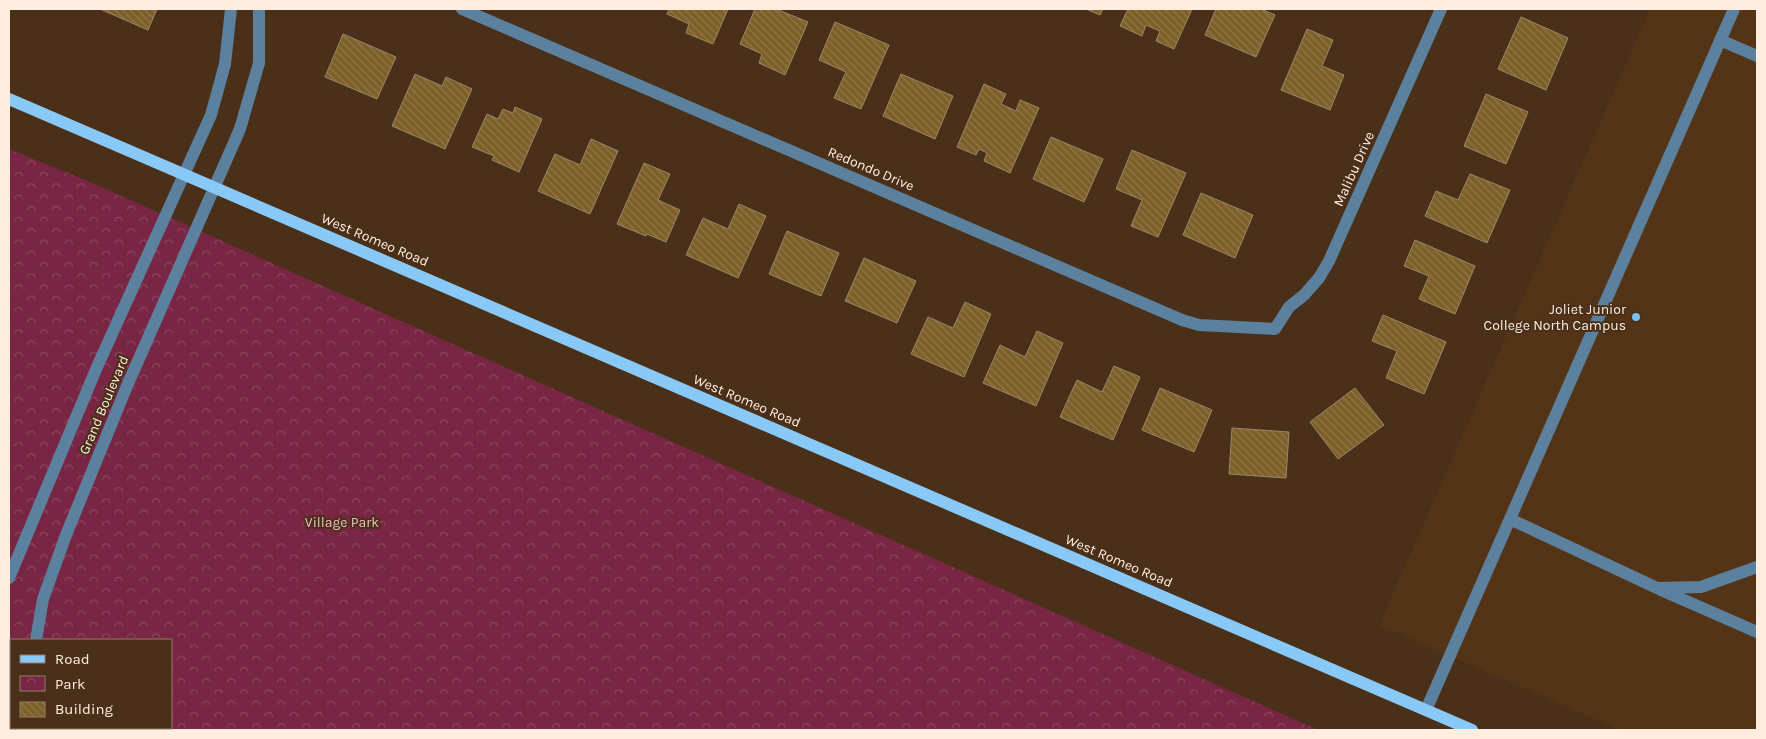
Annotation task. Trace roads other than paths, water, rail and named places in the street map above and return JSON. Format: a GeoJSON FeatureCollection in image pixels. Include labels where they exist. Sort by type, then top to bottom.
{"type":"FeatureCollection","features":[{"type":"Feature","properties":{"kind":"main road","name":"West Romeo Road"},"geometry":{"type":"LineString","coordinates":[[9,100],[1472,730]]}},
{"type":"Feature","properties":{"kind":"street","name":"Grand Boulevard"},"geometry":{"type":"LineString","coordinates":[[9,578],[101,358],[211,114],[225,64],[231,9]]}},
{"type":"Feature","properties":{"kind":"street","name":"Grand Boulevard"},"geometry":{"type":"LineString","coordinates":[[36,639],[43,599],[66,535],[127,386],[240,129],[259,63],[259,9]]}},
{"type":"Feature","properties":{"kind":"street","name":"Redondo Drive"},"geometry":{"type":"LineString","coordinates":[[462,9],[1182,320],[1199,325],[1275,329]]}},
{"type":"Feature","properties":{"kind":"street","name":"Malibu Drive"},"geometry":{"type":"LineString","coordinates":[[1275,329],[1289,307],[1304,295],[1319,278],[1329,261],[1439,9]]}},
{"type":"Feature","properties":{"kind":"street"},"geometry":{"type":"LineString","coordinates":[[1426,710],[1734,9]]}},
{"type":"Feature","properties":{"kind":"street"},"geometry":{"type":"LineString","coordinates":[[1720,40],[1757,56]]}},
{"type":"Feature","properties":{"kind":"street"},"geometry":{"type":"LineString","coordinates":[[1510,520],[1757,632]]}},
{"type":"Feature","properties":{"kind":"street"},"geometry":{"type":"LineString","coordinates":[[1657,588],[1701,587],[1757,567]]}},
{"type":"Feature","properties":{"kind":"place","name":"Joliet Junior College North Campus"},"geometry":{"type":"Point","coordinates":[1636,317]}},
{"type":"Feature","properties":{"kind":"park label","name":"Village Park"},"geometry":{"type":"Point","coordinates":[342,522]}}]}
